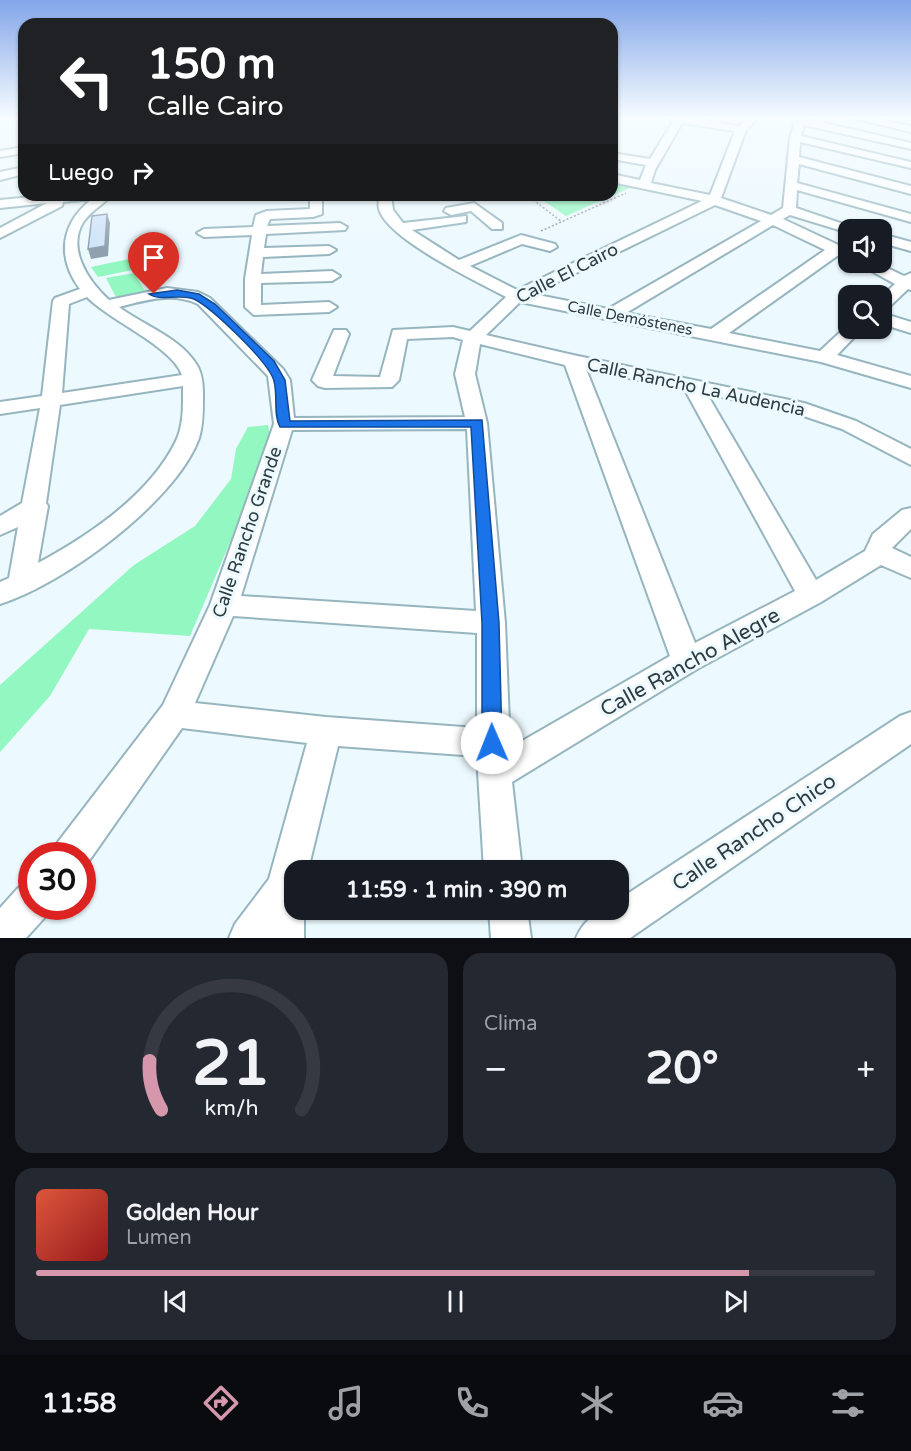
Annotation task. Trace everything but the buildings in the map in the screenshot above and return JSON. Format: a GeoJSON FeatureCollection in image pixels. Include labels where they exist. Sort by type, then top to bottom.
{"type":"FeatureCollection","features":[{"type":"Feature","properties":{"kind":"street"},"geometry":{"type":"LineString","coordinates":[[643,162],[655,164]]}},
{"type":"Feature","properties":{"kind":"street"},"geometry":{"type":"LineString","coordinates":[[651,162],[655,164]]}},
{"type":"Feature","properties":{"kind":"street"},"geometry":{"type":"LineString","coordinates":[[714,200],[729,162]]}},
{"type":"Feature","properties":{"kind":"street"},"geometry":{"type":"LineString","coordinates":[[789,210],[793,162]]}},
{"type":"Feature","properties":{"kind":"street"},"geometry":{"type":"LineString","coordinates":[[804,162],[911,190]]}},
{"type":"Feature","properties":{"kind":"street"},"geometry":{"type":"LineString","coordinates":[[645,184],[655,164]]}},
{"type":"Feature","properties":{"kind":"street"},"geometry":{"type":"LineString","coordinates":[[0,176],[18,172]]}},
{"type":"Feature","properties":{"kind":"street"},"geometry":{"type":"LineString","coordinates":[[618,179],[714,200],[773,220],[838,251]]}},
{"type":"Feature","properties":{"kind":"street"},"geometry":{"type":"LineString","coordinates":[[791,185],[911,218]]}},
{"type":"Feature","properties":{"kind":"street","name":"Calle El Cairo"},"geometry":{"type":"LineString","coordinates":[[473,337],[517,296],[714,200]]}},
{"type":"Feature","properties":{"kind":"street"},"geometry":{"type":"LineString","coordinates":[[0,204],[37,201]]}},
{"type":"Feature","properties":{"kind":"street"},"geometry":{"type":"LineString","coordinates":[[0,234],[77,201]]}},
{"type":"Feature","properties":{"kind":"street"},"geometry":{"type":"LineString","coordinates":[[0,594],[21,585],[110,527],[152,489],[172,466],[187,440],[193,417],[193,379],[185,362],[175,352],[96,299],[74,266],[69,239],[84,201]]}},
{"type":"Feature","properties":{"kind":"street"},"geometry":{"type":"LineString","coordinates":[[316,201],[317,211],[313,213],[268,210],[261,218],[253,279],[255,310],[329,307]]}},
{"type":"Feature","properties":{"kind":"street","name":"Calle Demóstenes"},"geometry":{"type":"LineString","coordinates":[[385,201],[386,210],[399,228],[458,266],[517,296],[824,357],[911,382]]}},
{"type":"Feature","properties":{"kind":"street"},"geometry":{"type":"LineString","coordinates":[[399,228],[460,219],[476,228],[497,226],[474,207],[451,211],[460,219]]}},
{"type":"Feature","properties":{"kind":"street"},"geometry":{"type":"LineString","coordinates":[[610,315],[789,210],[838,225]]}},
{"type":"Feature","properties":{"kind":"street"},"geometry":{"type":"LineString","coordinates":[[204,232],[340,227]]}},
{"type":"Feature","properties":{"kind":"street"},"geometry":{"type":"LineString","coordinates":[[458,266],[523,239],[550,247]]}},
{"type":"Feature","properties":{"kind":"street"},"geometry":{"type":"LineString","coordinates":[[892,241],[911,247]]}},
{"type":"Feature","properties":{"kind":"street"},"geometry":{"type":"LineString","coordinates":[[256,253],[329,250]]}},
{"type":"Feature","properties":{"kind":"street"},"geometry":{"type":"LineString","coordinates":[[714,335],[838,256]]}},
{"type":"Feature","properties":{"kind":"street"},"geometry":{"type":"LineString","coordinates":[[888,273],[909,282],[892,296]]}},
{"type":"Feature","properties":{"kind":"street"},"geometry":{"type":"LineString","coordinates":[[253,279],[332,276]]}},
{"type":"Feature","properties":{"kind":"street","name":"Calle Rancho Grande"},"geometry":{"type":"LineString","coordinates":[[51,400],[61,301],[171,292],[195,296],[204,301],[276,373],[280,380],[284,424],[224,605],[174,714],[80,842]]}},
{"type":"Feature","properties":{"kind":"street"},"geometry":{"type":"LineString","coordinates":[[892,321],[911,328]]}},
{"type":"Feature","properties":{"kind":"street","name":"Calle Rancho La Audencia"},"geometry":{"type":"LineString","coordinates":[[340,334],[322,380],[325,382],[378,384],[387,381],[397,337],[402,333],[453,332],[693,387],[782,403],[824,415],[859,430],[911,458]]}},
{"type":"Feature","properties":{"kind":"street"},"geometry":{"type":"LineString","coordinates":[[473,337],[465,374],[477,423],[491,623],[492,743],[503,860]]}},
{"type":"Feature","properties":{"kind":"street"},"geometry":{"type":"LineString","coordinates":[[824,357],[843,339]]}},
{"type":"Feature","properties":{"kind":"street"},"geometry":{"type":"LineString","coordinates":[[573,361],[687,661]]}},
{"type":"Feature","properties":{"kind":"street"},"geometry":{"type":"LineString","coordinates":[[0,408],[193,379]]}},
{"type":"Feature","properties":{"kind":"street"},"geometry":{"type":"LineString","coordinates":[[693,387],[811,595]]}},
{"type":"Feature","properties":{"kind":"street"},"geometry":{"type":"LineString","coordinates":[[21,585],[36,506],[51,400]]}},
{"type":"Feature","properties":{"kind":"street"},"geometry":{"type":"LineString","coordinates":[[284,424],[477,423]]}},
{"type":"Feature","properties":{"kind":"street"},"geometry":{"type":"LineString","coordinates":[[0,527],[36,506]]}},
{"type":"Feature","properties":{"kind":"street"},"geometry":{"type":"LineString","coordinates":[[892,560],[882,540],[911,516]]}},
{"type":"Feature","properties":{"kind":"street","name":"Calle Rancho Alegre"},"geometry":{"type":"LineString","coordinates":[[494,775],[687,661],[811,595],[892,560]]}},
{"type":"Feature","properties":{"kind":"street"},"geometry":{"type":"LineString","coordinates":[[224,605],[491,623]]}},
{"type":"Feature","properties":{"kind":"street"},"geometry":{"type":"LineString","coordinates":[[174,714],[326,731],[492,743]]}},
{"type":"Feature","properties":{"kind":"street","name":"Calle Rancho Chico"},"geometry":{"type":"LineString","coordinates":[[596,938],[911,726]]}},
{"type":"Feature","properties":{"kind":"street"},"geometry":{"type":"LineString","coordinates":[[293,860],[326,731]]}},
{"type":"Feature","properties":{"kind":"street"},"geometry":{"type":"LineString","coordinates":[[249,938],[284,890]]}},
{"type":"Feature","properties":{"kind":"street"},"geometry":{"type":"LineString","coordinates":[[0,937],[18,918]]}},
{"type":"Feature","properties":{"kind":"street"},"geometry":{"type":"LineString","coordinates":[[284,920],[284,938]]}},
{"type":"Feature","properties":{"kind":"street"},"geometry":{"type":"LineString","coordinates":[[508,920],[510,938]]}},
{"type":"Feature","properties":{"kind":"path"},"geometry":{"type":"LineString","coordinates":[[618,196],[645,184]]}},
{"type":"Feature","properties":{"kind":"path"},"geometry":{"type":"LineString","coordinates":[[535,201],[562,222]]}},
{"type":"Feature","properties":{"kind":"path"},"geometry":{"type":"LineString","coordinates":[[523,239],[608,201]]}},
{"type":"Feature","properties":{"kind":"green space"},"geometry":{"type":"Polygon","coordinates":[[[618,181],[636,185],[618,193],[618,181]]]}},
{"type":"Feature","properties":{"kind":"green space"},"geometry":{"type":"Polygon","coordinates":[[[544,201],[600,201],[566,216],[544,201]]]}},
{"type":"Feature","properties":{"kind":"green space"},"geometry":{"type":"Polygon","coordinates":[[[148,255],[157,265],[98,277],[91,267],[148,255]]]}},
{"type":"Feature","properties":{"kind":"green space"},"geometry":{"type":"Polygon","coordinates":[[[134,273],[145,291],[116,297],[106,278],[134,273]]]}},
{"type":"Feature","properties":{"kind":"green space"},"geometry":{"type":"Polygon","coordinates":[[[268,425],[270,435],[261,470],[190,636],[89,629],[50,696],[0,752],[0,685],[134,565],[195,526],[231,479],[236,449],[248,427],[268,425]]]}},
{"type":"Feature","properties":{"kind":"route"},"geometry":{"type":"LineString","coordinates":[[154,294],[171,292],[195,296],[211,307],[270,364],[280,380],[284,424],[477,423],[491,623],[492,743]]}}]}
